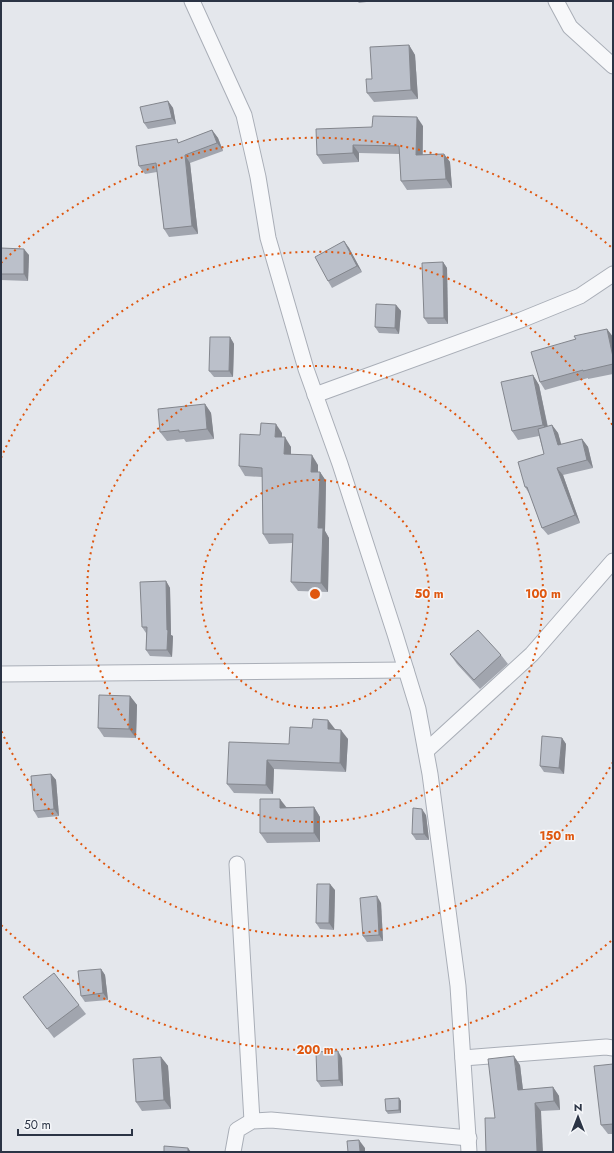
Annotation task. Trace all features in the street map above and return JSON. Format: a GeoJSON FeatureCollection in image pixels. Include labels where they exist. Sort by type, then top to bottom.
{"type":"FeatureCollection","features":[{"type":"Feature","properties":{"kind":"street"},"geometry":{"type":"LineString","coordinates":[[192,1],[244,115],[258,177],[268,238],[306,369],[340,464],[418,709],[433,796],[458,986],[469,1145],[271,1120],[252,1121],[237,1130],[234,1152]]}},
{"type":"Feature","properties":{"kind":"street"},"geometry":{"type":"LineString","coordinates":[[556,1],[570,27],[613,66]]}},
{"type":"Feature","properties":{"kind":"street"},"geometry":{"type":"LineString","coordinates":[[315,395],[521,320],[580,296],[613,274]]}},
{"type":"Feature","properties":{"kind":"street"},"geometry":{"type":"LineString","coordinates":[[426,751],[532,654],[613,561]]}},
{"type":"Feature","properties":{"kind":"street"},"geometry":{"type":"LineString","coordinates":[[1,674],[406,670]]}},
{"type":"Feature","properties":{"kind":"street"},"geometry":{"type":"LineString","coordinates":[[237,864],[252,1121]]}},
{"type":"Feature","properties":{"kind":"street"},"geometry":{"type":"LineString","coordinates":[[464,1058],[606,1047],[613,1048]]}},
{"type":"Feature","properties":{"kind":"building"},"geometry":{"type":"Polygon","coordinates":[[[409,45],[411,90],[367,93],[366,79],[372,79],[370,47],[409,45]]]}},
{"type":"Feature","properties":{"kind":"building"},"geometry":{"type":"Polygon","coordinates":[[[168,101],[172,118],[144,123],[140,107],[168,101]]]}},
{"type":"Feature","properties":{"kind":"building"},"geometry":{"type":"Polygon","coordinates":[[[373,116],[417,117],[416,155],[444,154],[446,179],[401,181],[399,146],[353,145],[353,153],[317,155],[316,129],[372,127],[373,116]]]}},
{"type":"Feature","properties":{"kind":"building"},"geometry":{"type":"Polygon","coordinates":[[[212,130],[217,143],[185,155],[192,226],[164,229],[156,163],[139,166],[136,146],[177,139],[178,143],[212,130]]]}},
{"type":"Feature","properties":{"kind":"building"},"geometry":{"type":"Polygon","coordinates":[[[344,241],[357,266],[328,281],[315,257],[344,241]]]}},
{"type":"Feature","properties":{"kind":"building"},"geometry":{"type":"Polygon","coordinates":[[[1,248],[24,249],[24,274],[1,274],[1,248]]]}},
{"type":"Feature","properties":{"kind":"building"},"geometry":{"type":"Polygon","coordinates":[[[443,262],[444,318],[424,318],[422,263],[443,262]]]}},
{"type":"Feature","properties":{"kind":"building"},"geometry":{"type":"Polygon","coordinates":[[[376,304],[396,305],[395,328],[375,327],[376,304]]]}},
{"type":"Feature","properties":{"kind":"building"},"geometry":{"type":"Polygon","coordinates":[[[607,329],[613,364],[583,370],[540,382],[531,352],[576,339],[574,336],[607,329]]]}},
{"type":"Feature","properties":{"kind":"building"},"geometry":{"type":"Polygon","coordinates":[[[210,337],[230,337],[229,371],[209,371],[210,337]]]}},
{"type":"Feature","properties":{"kind":"building"},"geometry":{"type":"Polygon","coordinates":[[[533,375],[543,425],[512,431],[501,382],[533,375]]]}},
{"type":"Feature","properties":{"kind":"building"},"geometry":{"type":"Polygon","coordinates":[[[205,404],[207,429],[179,432],[179,430],[160,432],[158,409],[205,404]]]}},
{"type":"Feature","properties":{"kind":"building"},"geometry":{"type":"Polygon","coordinates":[[[261,423],[276,424],[275,437],[285,437],[284,454],[312,455],[311,472],[320,472],[318,528],[323,528],[321,583],[291,582],[293,534],[263,534],[262,468],[239,466],[240,434],[260,435],[261,423]]]}},
{"type":"Feature","properties":{"kind":"building"},"geometry":{"type":"Polygon","coordinates":[[[552,425],[558,445],[582,439],[587,460],[557,468],[575,515],[542,528],[527,487],[525,487],[518,462],[544,454],[538,429],[552,425]]]}},
{"type":"Feature","properties":{"kind":"building"},"geometry":{"type":"Polygon","coordinates":[[[166,581],[168,630],[167,650],[146,650],[147,627],[142,627],[140,582],[166,581]]]}},
{"type":"Feature","properties":{"kind":"building"},"geometry":{"type":"Polygon","coordinates":[[[478,630],[501,655],[474,680],[450,654],[478,630]]]}},
{"type":"Feature","properties":{"kind":"building"},"geometry":{"type":"Polygon","coordinates":[[[99,695],[130,696],[129,729],[98,728],[99,695]]]}},
{"type":"Feature","properties":{"kind":"building"},"geometry":{"type":"Polygon","coordinates":[[[313,719],[328,720],[328,729],[341,730],[340,763],[267,760],[266,785],[227,784],[229,742],[289,744],[290,727],[312,728],[313,719]]]}},
{"type":"Feature","properties":{"kind":"building"},"geometry":{"type":"Polygon","coordinates":[[[542,736],[562,738],[559,768],[540,766],[542,736]]]}},
{"type":"Feature","properties":{"kind":"building"},"geometry":{"type":"Polygon","coordinates":[[[51,774],[54,809],[34,811],[31,776],[51,774]]]}},
{"type":"Feature","properties":{"kind":"building"},"geometry":{"type":"Polygon","coordinates":[[[260,799],[280,799],[280,808],[314,807],[314,833],[260,833],[260,799]]]}},
{"type":"Feature","properties":{"kind":"building"},"geometry":{"type":"Polygon","coordinates":[[[413,808],[422,809],[424,834],[412,834],[413,808]]]}},
{"type":"Feature","properties":{"kind":"building"},"geometry":{"type":"Polygon","coordinates":[[[317,884],[330,884],[329,923],[316,923],[317,884]]]}},
{"type":"Feature","properties":{"kind":"building"},"geometry":{"type":"Polygon","coordinates":[[[377,896],[379,935],[363,936],[360,898],[377,896]]]}},
{"type":"Feature","properties":{"kind":"building"},"geometry":{"type":"Polygon","coordinates":[[[101,969],[103,993],[81,996],[78,971],[101,969]]]}},
{"type":"Feature","properties":{"kind":"building"},"geometry":{"type":"Polygon","coordinates":[[[54,973],[79,1005],[47,1029],[23,997],[54,973]]]}},
{"type":"Feature","properties":{"kind":"building"},"geometry":{"type":"Polygon","coordinates":[[[338,1051],[339,1080],[317,1081],[316,1052],[338,1051]]]}},
{"type":"Feature","properties":{"kind":"building"},"geometry":{"type":"Polygon","coordinates":[[[514,1056],[518,1090],[553,1087],[554,1101],[535,1103],[537,1152],[486,1152],[485,1118],[495,1118],[488,1059],[514,1056]]]}},
{"type":"Feature","properties":{"kind":"building"},"geometry":{"type":"Polygon","coordinates":[[[161,1057],[164,1100],[136,1102],[133,1059],[161,1057]]]}},
{"type":"Feature","properties":{"kind":"building"},"geometry":{"type":"Polygon","coordinates":[[[613,1064],[613,1124],[601,1125],[594,1066],[613,1064]]]}},
{"type":"Feature","properties":{"kind":"building"},"geometry":{"type":"Polygon","coordinates":[[[399,1098],[399,1110],[386,1111],[385,1099],[399,1098]]]}},
{"type":"Feature","properties":{"kind":"building"},"geometry":{"type":"Polygon","coordinates":[[[359,1140],[360,1152],[348,1152],[347,1141],[359,1140]]]}},
{"type":"Feature","properties":{"kind":"building"},"geometry":{"type":"Polygon","coordinates":[[[164,1146],[188,1148],[188,1152],[164,1152],[164,1146]]]}}]}
